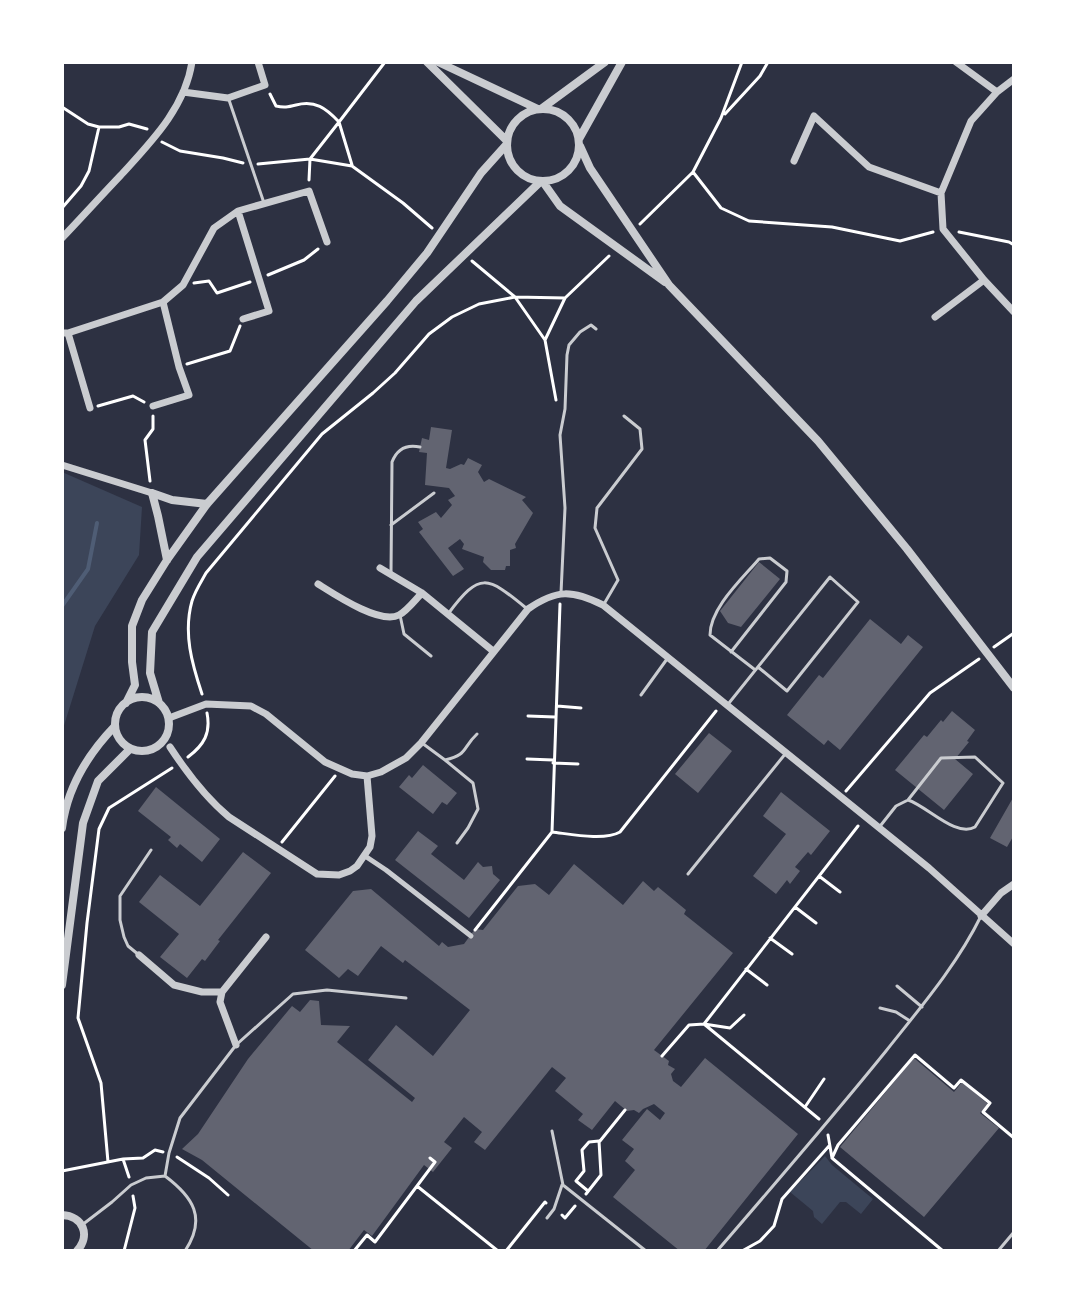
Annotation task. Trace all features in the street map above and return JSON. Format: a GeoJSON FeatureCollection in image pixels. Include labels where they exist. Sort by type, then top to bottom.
{"type":"FeatureCollection","features":[{"type":"Feature","properties":{"kind":"street"},"geometry":{"type":"LineString","coordinates":[[62,238],[156,137],[183,92],[192,62]]}},
{"type":"Feature","properties":{"kind":"street"},"geometry":{"type":"LineString","coordinates":[[183,92],[228,98],[265,85],[258,62]]}},
{"type":"Feature","properties":{"kind":"street"},"geometry":{"type":"LineString","coordinates":[[427,62],[507,142],[512,165],[529,179],[541,182],[554,180],[572,167],[578,157],[579,142],[622,62]]}},
{"type":"Feature","properties":{"kind":"street"},"geometry":{"type":"LineString","coordinates":[[438,62],[569,120],[576,129],[590,168],[669,285],[818,441],[907,549],[1014,688]]}},
{"type":"Feature","properties":{"kind":"street"},"geometry":{"type":"LineString","coordinates":[[541,182],[416,301],[197,557],[152,632],[150,673],[159,703],[169,718],[169,728],[163,743],[155,748],[146,751],[130,749],[123,743],[115,726],[116,717],[135,685],[132,626],[142,600],[167,560],[207,504],[427,253],[481,173],[507,142],[517,120],[540,109],[605,62]]}},
{"type":"Feature","properties":{"kind":"street"},"geometry":{"type":"LineString","coordinates":[[956,62],[997,92]]}},
{"type":"Feature","properties":{"kind":"street"},"geometry":{"type":"LineString","coordinates":[[1014,79],[997,92],[971,121],[941,193],[943,229],[1014,312]]}},
{"type":"Feature","properties":{"kind":"street"},"geometry":{"type":"LineString","coordinates":[[794,161],[814,116],[869,167],[941,193]]}},
{"type":"Feature","properties":{"kind":"street"},"geometry":{"type":"LineString","coordinates":[[541,182],[560,206],[669,285]]}},
{"type":"Feature","properties":{"kind":"street"},"geometry":{"type":"LineString","coordinates":[[90,408],[65,333],[163,302],[183,285],[214,228],[238,211],[309,191],[327,242]]}},
{"type":"Feature","properties":{"kind":"street"},"geometry":{"type":"LineString","coordinates":[[238,211],[269,311],[243,319]]}},
{"type":"Feature","properties":{"kind":"street"},"geometry":{"type":"LineString","coordinates":[[935,317],[984,280]]}},
{"type":"Feature","properties":{"kind":"street"},"geometry":{"type":"LineString","coordinates":[[153,406],[189,395],[163,302]]}},
{"type":"Feature","properties":{"kind":"street"},"geometry":{"type":"LineString","coordinates":[[62,465],[172,500],[207,504]]}},
{"type":"Feature","properties":{"kind":"street"},"geometry":{"type":"LineString","coordinates":[[152,493],[167,560]]}},
{"type":"Feature","properties":{"kind":"street"},"geometry":{"type":"LineString","coordinates":[[380,568],[422,593],[493,651]]}},
{"type":"Feature","properties":{"kind":"street"},"geometry":{"type":"LineString","coordinates":[[318,584],[349,603],[388,618],[400,615],[422,593]]}},
{"type":"Feature","properties":{"kind":"street"},"geometry":{"type":"LineString","coordinates":[[169,718],[206,704],[251,706],[340,770],[367,776],[381,772],[406,758],[421,743],[528,609],[541,600],[561,593],[583,595],[603,605],[865,816],[1014,944]]}},
{"type":"Feature","properties":{"kind":"street"},"geometry":{"type":"LineString","coordinates":[[126,703],[144,697],[159,703]]}},
{"type":"Feature","properties":{"kind":"street"},"geometry":{"type":"LineString","coordinates":[[62,828],[74,781],[115,726]]}},
{"type":"Feature","properties":{"kind":"street"},"geometry":{"type":"LineString","coordinates":[[170,747],[217,807],[276,849],[317,874],[328,876],[350,871],[370,847],[372,836],[367,776]]}},
{"type":"Feature","properties":{"kind":"street"},"geometry":{"type":"LineString","coordinates":[[62,985],[83,823],[98,781],[130,749]]}},
{"type":"Feature","properties":{"kind":"street"},"geometry":{"type":"LineString","coordinates":[[365,856],[471,936]]}},
{"type":"Feature","properties":{"kind":"street"},"geometry":{"type":"LineString","coordinates":[[981,916],[1001,893],[1014,884]]}},
{"type":"Feature","properties":{"kind":"street"},"geometry":{"type":"LineString","coordinates":[[236,1045],[220,1002],[222,992],[266,937]]}},
{"type":"Feature","properties":{"kind":"street"},"geometry":{"type":"LineString","coordinates":[[139,955],[174,985],[202,992],[222,992]]}},
{"type":"Feature","properties":{"kind":"street"},"geometry":{"type":"LineString","coordinates":[[62,1204],[64,1214],[73,1216],[82,1225],[84,1239],[77,1251]]}},
{"type":"Feature","properties":{"kind":"lane"},"geometry":{"type":"LineString","coordinates":[[228,98],[264,203]]}},
{"type":"Feature","properties":{"kind":"lane"},"geometry":{"type":"LineString","coordinates":[[561,593],[565,508],[560,435],[565,409],[567,355],[569,345],[580,332],[591,325],[596,329]]}},
{"type":"Feature","properties":{"kind":"lane"},"geometry":{"type":"LineString","coordinates":[[603,605],[618,580],[595,528],[597,508],[642,449],[640,429],[624,416]]}},
{"type":"Feature","properties":{"kind":"lane"},"geometry":{"type":"LineString","coordinates":[[391,574],[392,462],[401,448],[420,447]]}},
{"type":"Feature","properties":{"kind":"lane"},"geometry":{"type":"LineString","coordinates":[[391,525],[434,493]]}},
{"type":"Feature","properties":{"kind":"lane"},"geometry":{"type":"LineString","coordinates":[[725,704],[756,668],[830,577],[858,602],[787,691],[756,668],[731,652],[710,635],[716,610],[759,559],[770,558],[787,571],[786,582],[731,652]]}},
{"type":"Feature","properties":{"kind":"lane"},"geometry":{"type":"LineString","coordinates":[[448,614],[464,592],[474,585],[488,582],[501,587],[528,609]]}},
{"type":"Feature","properties":{"kind":"lane"},"geometry":{"type":"LineString","coordinates":[[400,615],[404,634],[431,656]]}},
{"type":"Feature","properties":{"kind":"lane"},"geometry":{"type":"LineString","coordinates":[[641,695],[668,658]]}},
{"type":"Feature","properties":{"kind":"lane"},"geometry":{"type":"LineString","coordinates":[[445,760],[458,757],[477,734]]}},
{"type":"Feature","properties":{"kind":"lane"},"geometry":{"type":"LineString","coordinates":[[421,743],[473,783],[478,809],[457,843]]}},
{"type":"Feature","properties":{"kind":"lane"},"geometry":{"type":"LineString","coordinates":[[688,874],[786,753]]}},
{"type":"Feature","properties":{"kind":"lane"},"geometry":{"type":"LineString","coordinates":[[879,828],[896,806],[908,800],[941,758],[975,757],[1003,783],[970,831],[950,825],[908,800]]}},
{"type":"Feature","properties":{"kind":"lane"},"geometry":{"type":"LineString","coordinates":[[139,955],[128,946],[124,937],[120,896],[151,850]]}},
{"type":"Feature","properties":{"kind":"lane"},"geometry":{"type":"LineString","coordinates":[[717,1251],[826,1125],[922,1007],[970,938],[981,916]]}},
{"type":"Feature","properties":{"kind":"lane"},"geometry":{"type":"LineString","coordinates":[[897,986],[922,1007]]}},
{"type":"Feature","properties":{"kind":"lane"},"geometry":{"type":"LineString","coordinates":[[165,1176],[180,1118],[236,1045],[293,994],[327,990],[406,998]]}},
{"type":"Feature","properties":{"kind":"lane"},"geometry":{"type":"LineString","coordinates":[[880,1008],[896,1012],[910,1021]]}},
{"type":"Feature","properties":{"kind":"lane"},"geometry":{"type":"LineString","coordinates":[[547,1218],[563,1185],[552,1131]]}},
{"type":"Feature","properties":{"kind":"lane"},"geometry":{"type":"LineString","coordinates":[[82,1225],[131,1185],[146,1178],[165,1176],[179,1186],[194,1207],[197,1224],[185,1251]]}},
{"type":"Feature","properties":{"kind":"lane"},"geometry":{"type":"LineString","coordinates":[[563,1185],[646,1251]]}},
{"type":"Feature","properties":{"kind":"lane"},"geometry":{"type":"LineString","coordinates":[[998,1251],[1014,1232]]}},
{"type":"Feature","properties":{"kind":"path"},"geometry":{"type":"LineString","coordinates":[[309,191],[310,159],[385,62]]}},
{"type":"Feature","properties":{"kind":"path"},"geometry":{"type":"LineString","coordinates":[[664,199],[693,172],[721,118],[742,62]]}},
{"type":"Feature","properties":{"kind":"path"},"geometry":{"type":"LineString","coordinates":[[721,118],[760,76],[768,62]]}},
{"type":"Feature","properties":{"kind":"path"},"geometry":{"type":"LineString","coordinates":[[265,85],[276,106],[281,108],[307,102],[319,104],[331,113],[339,122],[352,166]]}},
{"type":"Feature","properties":{"kind":"path"},"geometry":{"type":"LineString","coordinates":[[62,107],[88,124],[99,127],[129,124],[146,128],[169,147],[180,151],[251,165],[310,159],[352,166],[403,203]]}},
{"type":"Feature","properties":{"kind":"path"},"geometry":{"type":"LineString","coordinates":[[62,208],[89,171],[99,127]]}},
{"type":"Feature","properties":{"kind":"path"},"geometry":{"type":"LineString","coordinates":[[693,172],[721,208],[749,221],[832,227],[900,241],[943,229],[1014,245]]}},
{"type":"Feature","properties":{"kind":"path"},"geometry":{"type":"LineString","coordinates":[[545,340],[565,298],[584,282]]}},
{"type":"Feature","properties":{"kind":"path"},"geometry":{"type":"LineString","coordinates":[[108,1162],[101,1083],[78,1018],[99,829],[109,808],[181,762],[203,743],[208,732],[206,704],[192,665],[187,628],[192,599],[206,573],[322,434],[395,373],[429,334],[452,317],[479,304],[515,297],[565,298]]}},
{"type":"Feature","properties":{"kind":"path"},"geometry":{"type":"LineString","coordinates":[[515,297],[545,340],[557,409]]}},
{"type":"Feature","properties":{"kind":"path"},"geometry":{"type":"LineString","coordinates":[[179,367],[230,351],[243,319]]}},
{"type":"Feature","properties":{"kind":"path"},"geometry":{"type":"LineString","coordinates":[[90,408],[133,396],[153,406],[153,429],[145,440],[152,493]]}},
{"type":"Feature","properties":{"kind":"path"},"geometry":{"type":"LineString","coordinates":[[471,936],[552,832],[560,612]]}},
{"type":"Feature","properties":{"kind":"path"},"geometry":{"type":"LineString","coordinates":[[841,797],[930,693],[953,678]]}},
{"type":"Feature","properties":{"kind":"path"},"geometry":{"type":"LineString","coordinates":[[552,832],[604,836],[620,832],[725,704]]}},
{"type":"Feature","properties":{"kind":"path"},"geometry":{"type":"LineString","coordinates":[[556,706],[581,708]]}},
{"type":"Feature","properties":{"kind":"path"},"geometry":{"type":"LineString","coordinates":[[528,716],[555,717]]}},
{"type":"Feature","properties":{"kind":"path"},"geometry":{"type":"LineString","coordinates":[[527,759],[578,764]]}},
{"type":"Feature","properties":{"kind":"path"},"geometry":{"type":"LineString","coordinates":[[276,849],[340,770]]}},
{"type":"Feature","properties":{"kind":"path"},"geometry":{"type":"LineString","coordinates":[[704,1024],[865,816]]}},
{"type":"Feature","properties":{"kind":"path"},"geometry":{"type":"LineString","coordinates":[[819,876],[840,892]]}},
{"type":"Feature","properties":{"kind":"path"},"geometry":{"type":"LineString","coordinates":[[795,907],[816,923]]}},
{"type":"Feature","properties":{"kind":"path"},"geometry":{"type":"LineString","coordinates":[[770,938],[792,954]]}},
{"type":"Feature","properties":{"kind":"path"},"geometry":{"type":"LineString","coordinates":[[746,969],[767,985]]}},
{"type":"Feature","properties":{"kind":"path"},"geometry":{"type":"LineString","coordinates":[[662,1056],[689,1025],[730,1028],[744,1015]]}},
{"type":"Feature","properties":{"kind":"path"},"geometry":{"type":"LineString","coordinates":[[704,1024],[826,1125],[832,1158],[943,1251]]}},
{"type":"Feature","properties":{"kind":"path"},"geometry":{"type":"LineString","coordinates":[[832,1158],[838,1145],[915,1055],[954,1088],[961,1080],[990,1103],[983,1112],[1014,1138]]}},
{"type":"Feature","properties":{"kind":"path"},"geometry":{"type":"LineString","coordinates":[[805,1107],[824,1079]]}},
{"type":"Feature","properties":{"kind":"path"},"geometry":{"type":"LineString","coordinates":[[599,1141],[589,1142],[582,1150],[584,1171],[576,1181],[588,1191],[601,1175],[599,1141],[625,1110]]}},
{"type":"Feature","properties":{"kind":"path"},"geometry":{"type":"LineString","coordinates":[[742,1251],[760,1241],[774,1226],[782,1199],[830,1145]]}},
{"type":"Feature","properties":{"kind":"path"},"geometry":{"type":"LineString","coordinates":[[62,1171],[143,1158],[155,1150],[169,1153],[209,1178],[228,1195]]}},
{"type":"Feature","properties":{"kind":"path"},"geometry":{"type":"LineString","coordinates":[[354,1251],[367,1235],[375,1242],[435,1162],[430,1158]]}},
{"type":"Feature","properties":{"kind":"path"},"geometry":{"type":"LineString","coordinates":[[123,1159],[135,1208],[124,1251]]}},
{"type":"Feature","properties":{"kind":"path"},"geometry":{"type":"LineString","coordinates":[[417,1186],[498,1251]]}},
{"type":"Feature","properties":{"kind":"shaded area"},"geometry":{"type":"Polygon","coordinates":[[[62,472],[142,507],[139,555],[95,626],[62,732],[62,472]]]}},
{"type":"Feature","properties":{"kind":"shaded area"},"geometry":{"type":"Polygon","coordinates":[[[825,1156],[873,1199],[861,1214],[846,1202],[840,1202],[822,1224],[814,1217],[813,1211],[790,1192],[825,1156]]]}},
{"type":"Feature","properties":{"kind":"building"},"geometry":{"type":"Polygon","coordinates":[[[431,427],[452,430],[446,468],[464,465],[468,458],[482,465],[478,472],[484,482],[489,479],[526,497],[522,500],[533,513],[515,544],[516,548],[510,550],[510,566],[506,566],[505,570],[491,570],[483,562],[484,557],[462,549],[464,544],[460,539],[448,548],[464,569],[453,576],[419,532],[423,529],[418,522],[436,512],[441,518],[452,505],[448,500],[455,496],[449,488],[425,485],[427,453],[419,452],[422,438],[429,440],[431,427]]]}},
{"type":"Feature","properties":{"kind":"building"},"geometry":{"type":"Polygon","coordinates":[[[759,562],[780,579],[741,627],[728,623],[720,611],[759,562]]]}},
{"type":"Feature","properties":{"kind":"building"},"geometry":{"type":"Polygon","coordinates":[[[870,619],[901,644],[908,635],[923,647],[840,750],[828,740],[824,745],[787,715],[819,675],[823,678],[870,619]]]}},
{"type":"Feature","properties":{"kind":"building"},"geometry":{"type":"Polygon","coordinates":[[[952,711],[975,730],[955,759],[973,774],[944,810],[895,770],[924,735],[927,737],[952,711]]]}},
{"type":"Feature","properties":{"kind":"building"},"geometry":{"type":"Polygon","coordinates":[[[709,733],[732,751],[698,793],[675,774],[709,733]]]}},
{"type":"Feature","properties":{"kind":"building"},"geometry":{"type":"Polygon","coordinates":[[[423,765],[457,793],[447,805],[442,802],[433,814],[399,787],[423,765]]]}},
{"type":"Feature","properties":{"kind":"building"},"geometry":{"type":"Polygon","coordinates":[[[156,787],[220,839],[202,862],[180,844],[177,848],[168,840],[171,837],[138,811],[156,787]]]}},
{"type":"Feature","properties":{"kind":"building"},"geometry":{"type":"Polygon","coordinates":[[[781,792],[830,831],[811,855],[808,852],[795,867],[800,871],[790,884],[787,880],[776,894],[753,876],[786,834],[763,816],[781,792]]]}},
{"type":"Feature","properties":{"kind":"building"},"geometry":{"type":"Polygon","coordinates":[[[1014,796],[1014,835],[1007,847],[990,838],[1014,796]]]}},
{"type":"Feature","properties":{"kind":"building"},"geometry":{"type":"Polygon","coordinates":[[[418,831],[438,846],[431,854],[464,880],[478,862],[483,867],[492,866],[493,874],[500,880],[469,918],[395,860],[418,831]]]}},
{"type":"Feature","properties":{"kind":"building"},"geometry":{"type":"Polygon","coordinates":[[[243,852],[271,873],[205,961],[202,959],[187,978],[160,957],[179,934],[139,902],[160,875],[200,906],[243,852]]]}},
{"type":"Feature","properties":{"kind":"building"},"geometry":{"type":"Polygon","coordinates":[[[574,864],[623,905],[643,881],[654,891],[658,887],[686,910],[684,914],[733,953],[654,1050],[675,1069],[671,1074],[673,1081],[681,1087],[705,1058],[798,1134],[704,1251],[680,1251],[613,1197],[635,1170],[625,1161],[634,1149],[622,1140],[647,1109],[660,1120],[665,1113],[654,1104],[639,1113],[627,1111],[615,1101],[592,1130],[578,1120],[583,1114],[555,1091],[566,1078],[552,1067],[485,1150],[474,1142],[482,1132],[464,1117],[444,1142],[452,1148],[433,1172],[424,1165],[372,1236],[364,1230],[348,1251],[314,1251],[202,1160],[182,1149],[198,1134],[248,1059],[292,1006],[300,1012],[310,1000],[319,1001],[321,1025],[350,1026],[337,1042],[412,1102],[415,1098],[368,1060],[396,1025],[433,1056],[470,1010],[405,960],[403,963],[381,946],[358,976],[348,969],[339,978],[305,950],[353,891],[371,889],[439,946],[442,942],[448,947],[464,944],[475,929],[483,930],[518,886],[535,884],[549,895],[574,864]]]}},
{"type":"Feature","properties":{"kind":"building"},"geometry":{"type":"Polygon","coordinates":[[[914,1058],[954,1092],[962,1082],[988,1104],[980,1113],[999,1128],[924,1217],[840,1147],[914,1058]]]}},
{"type":"Feature","properties":{"kind":"waterway"},"geometry":{"type":"LineString","coordinates":[[62,606],[88,569],[97,523]]}}]}
